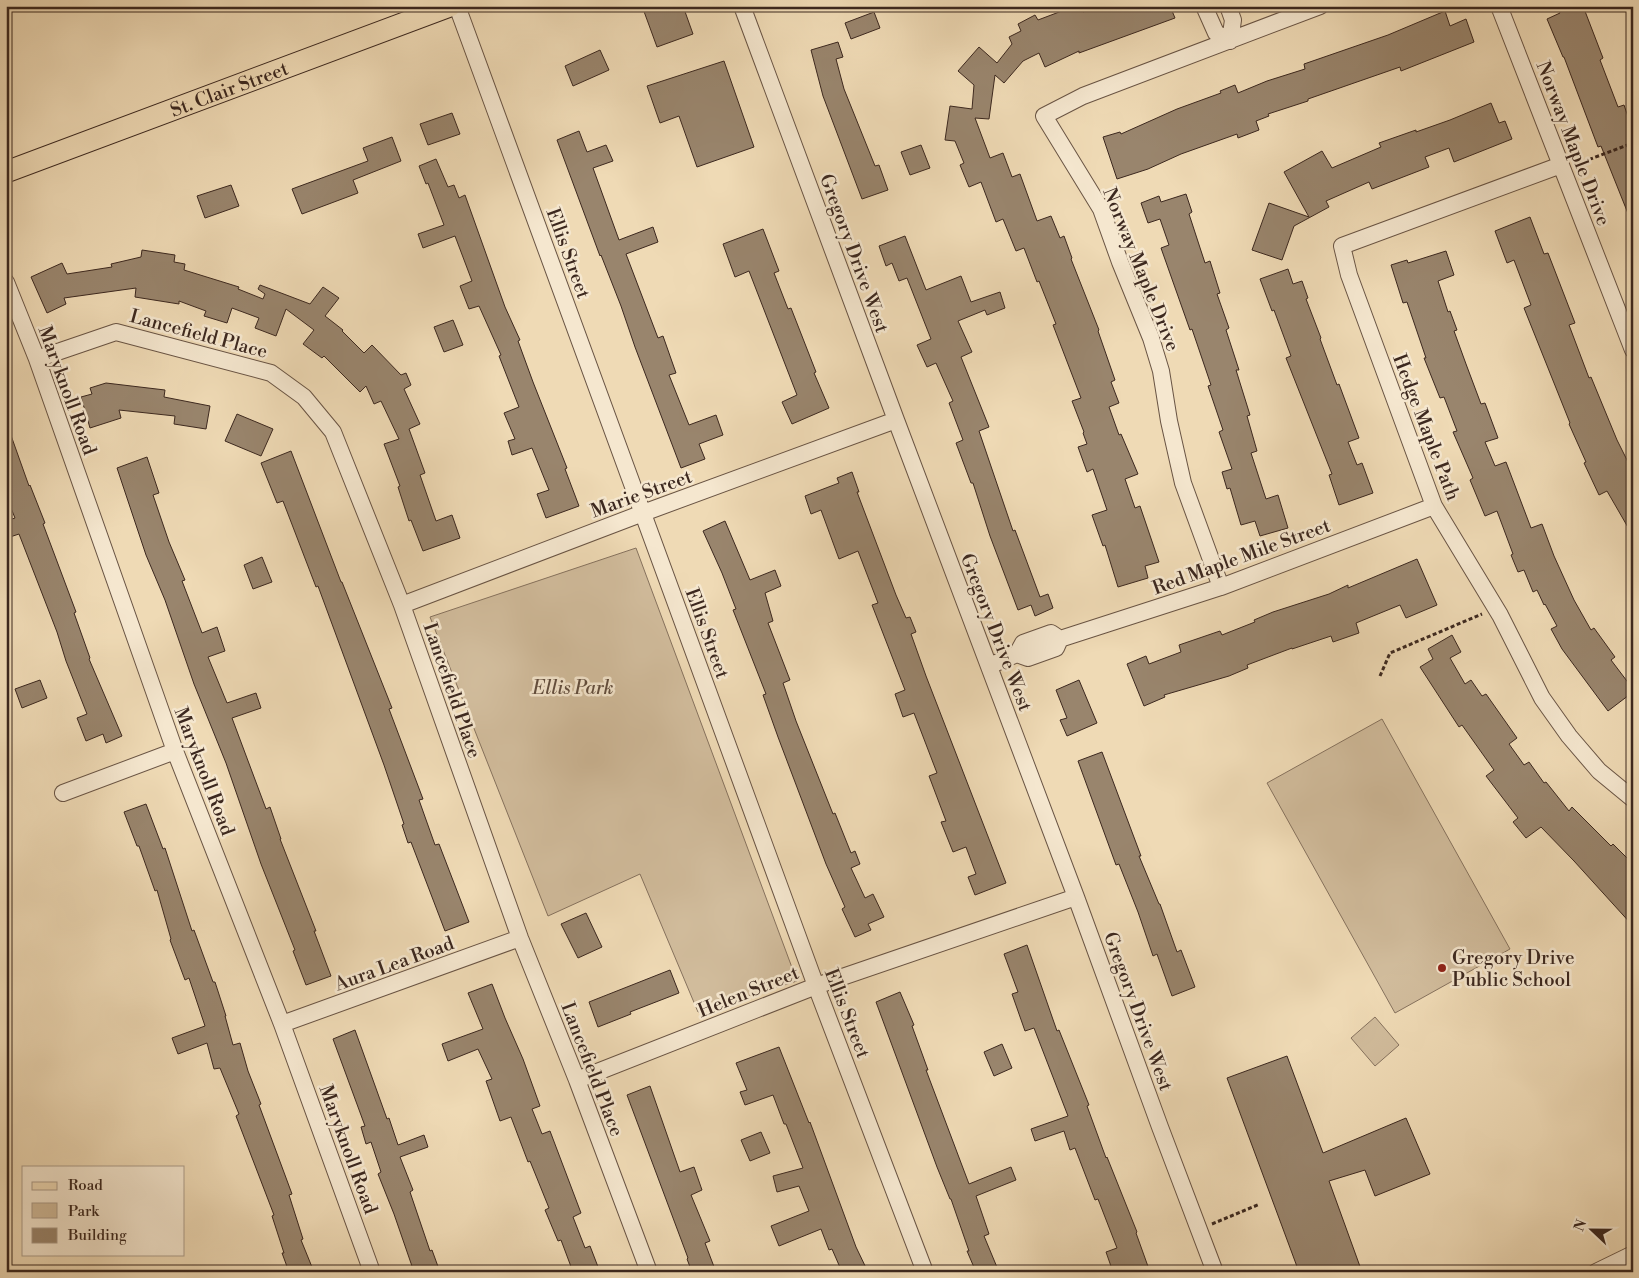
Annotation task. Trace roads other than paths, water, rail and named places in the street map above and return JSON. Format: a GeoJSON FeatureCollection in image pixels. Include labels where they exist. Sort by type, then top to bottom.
{"type":"FeatureCollection","features":[{"type":"Feature","properties":{"kind":"main road","name":"St. Clair Street"},"geometry":{"type":"LineString","coordinates":[[6,172],[450,6]]}},
{"type":"Feature","properties":{"kind":"street","name":"Ellis Street"},"geometry":{"type":"LineString","coordinates":[[457,6],[816,986],[925,1272]]}},
{"type":"Feature","properties":{"kind":"street","name":"Gregory Drive West"},"geometry":{"type":"LineString","coordinates":[[742,6],[1215,1272]]}},
{"type":"Feature","properties":{"kind":"street"},"geometry":{"type":"LineString","coordinates":[[1204,6],[1216,33],[1230,41],[1233,20],[1228,6]]}},
{"type":"Feature","properties":{"kind":"street","name":"Norway Maple Drive"},"geometry":{"type":"LineString","coordinates":[[1221,587],[1183,483],[1169,421],[1161,371],[1151,338],[1101,209],[1044,116],[1083,96],[1320,6]]}},
{"type":"Feature","properties":{"kind":"street","name":"Norway Maple Drive"},"geometry":{"type":"LineString","coordinates":[[1500,6],[1633,350]]}},
{"type":"Feature","properties":{"kind":"street","name":"Hedge Maple Path"},"geometry":{"type":"LineString","coordinates":[[1562,167],[1342,246],[1350,275],[1434,506],[1496,608],[1542,698],[1569,736],[1599,771],[1633,800]]}},
{"type":"Feature","properties":{"kind":"street","name":"Maryknoll Road"},"geometry":{"type":"LineString","coordinates":[[6,282],[37,359],[175,751],[282,1024],[372,1272]]}},
{"type":"Feature","properties":{"kind":"street","name":"Lancefield Place"},"geometry":{"type":"LineString","coordinates":[[37,359],[116,332],[271,373],[304,396],[333,432],[402,605],[520,938],[577,1080],[649,1272]]}},
{"type":"Feature","properties":{"kind":"street","name":"Marie Street"},"geometry":{"type":"LineString","coordinates":[[402,605],[643,513],[896,420]]}},
{"type":"Feature","properties":{"kind":"street","name":"Red Maple Mile Street"},"geometry":{"type":"LineString","coordinates":[[989,666],[1017,654],[1023,643],[1051,633],[1060,639],[1221,587],[1434,506]]}},
{"type":"Feature","properties":{"kind":"street"},"geometry":{"type":"LineString","coordinates":[[63,793],[175,751]]}},
{"type":"Feature","properties":{"kind":"street","name":"Helen Street"},"geometry":{"type":"LineString","coordinates":[[577,1080],[816,986],[1076,897]]}},
{"type":"Feature","properties":{"kind":"street","name":"Aura Lea Road"},"geometry":{"type":"LineString","coordinates":[[282,1024],[520,938]]}},
{"type":"Feature","properties":{"kind":"street"},"geometry":{"type":"LineString","coordinates":[[1596,1272],[1633,1254]]}},
{"type":"Feature","properties":{"kind":"place","name":"Gregory Drive Public School"},"geometry":{"type":"Point","coordinates":[1442,968]}},
{"type":"Feature","properties":{"kind":"park label","name":"Ellis Park"},"geometry":{"type":"Point","coordinates":[573,687]}}]}
